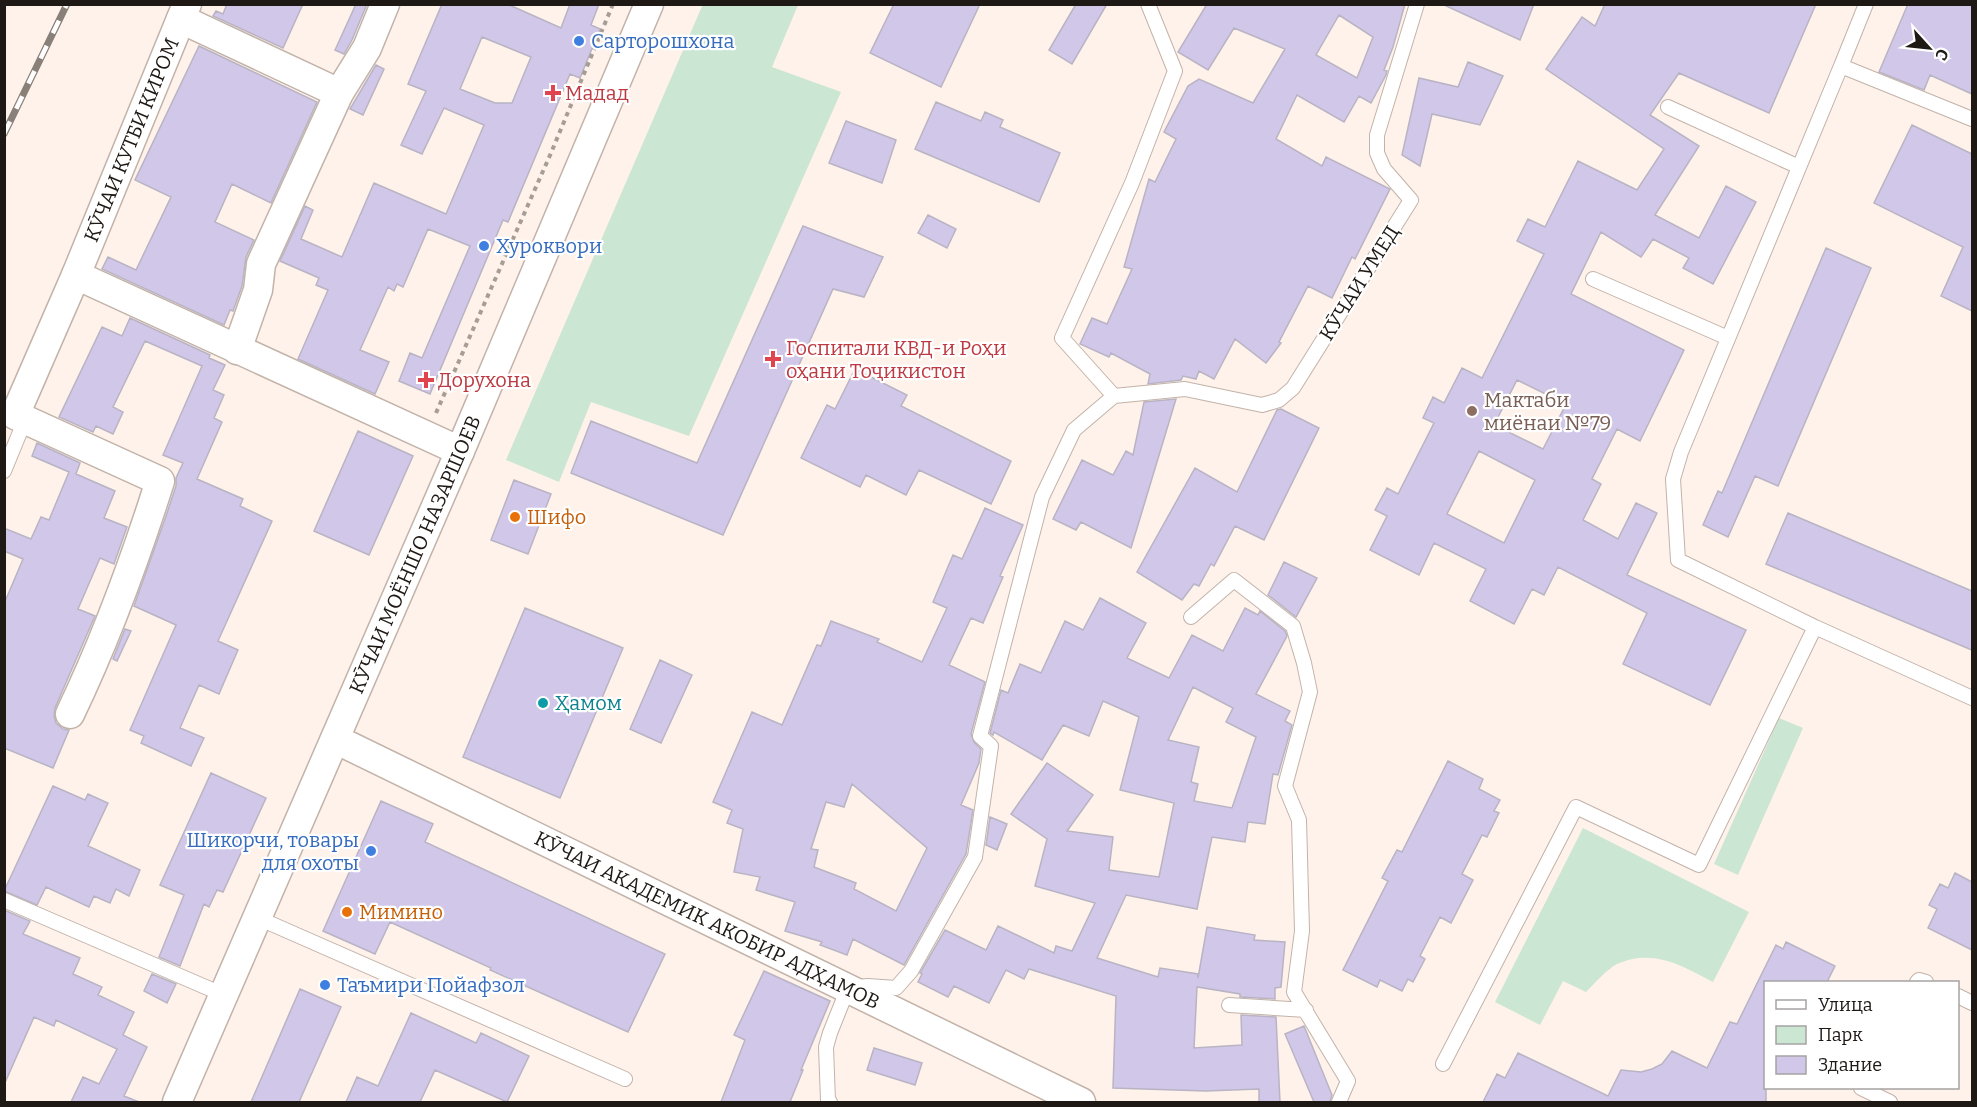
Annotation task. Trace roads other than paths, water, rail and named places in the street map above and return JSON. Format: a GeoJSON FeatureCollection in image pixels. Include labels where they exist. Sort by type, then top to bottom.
{"type":"FeatureCollection","features":[{"type":"Feature","properties":{"kind":"street"},"geometry":{"type":"LineString","coordinates":[[237,350],[258,290],[261,264],[339,93],[367,48],[385,4]]}},
{"type":"Feature","properties":{"kind":"street","name":"КӮЧАИ МОЁНШО НАЗАРШОЕВ"},"geometry":{"type":"LineString","coordinates":[[177,1102],[460,451],[649,4]]}},
{"type":"Feature","properties":{"kind":"street"},"geometry":{"type":"LineString","coordinates":[[184,12],[339,93]]}},
{"type":"Feature","properties":{"kind":"street","name":"КӮЧАИ КУТБИ КИРОМ"},"geometry":{"type":"LineString","coordinates":[[25,420],[15,415],[76,275],[184,12]]}},
{"type":"Feature","properties":{"kind":"street"},"geometry":{"type":"LineString","coordinates":[[76,275],[460,451]]}},
{"type":"Feature","properties":{"kind":"street"},"geometry":{"type":"LineString","coordinates":[[25,420],[160,481],[112,618],[70,714]]}},
{"type":"Feature","properties":{"kind":"street","name":"КӮЧАИ АКАДЕМИК АКОБИР АДҲАМОВ"},"geometry":{"type":"LineString","coordinates":[[335,739],[1081,1102]]}},
{"type":"Feature","properties":{"kind":"lane"},"geometry":{"type":"LineString","coordinates":[[830,1102],[828,1101],[826,1047],[848,988],[868,986],[896,988],[911,971],[975,857],[991,746],[980,736],[1042,497],[1074,430],[1114,396],[1062,338],[1132,183],[1175,71],[1148,4]]}},
{"type":"Feature","properties":{"kind":"lane","name":"КӮЧАИ УМЕД"},"geometry":{"type":"LineString","coordinates":[[1114,396],[1185,389],[1262,405],[1279,400],[1293,388],[1411,200],[1384,169],[1377,153],[1377,135],[1416,4]]}},
{"type":"Feature","properties":{"kind":"lane"},"geometry":{"type":"LineString","coordinates":[[1866,4],[1681,452],[1673,479],[1678,560],[1815,627],[1972,698]]}},
{"type":"Feature","properties":{"kind":"lane"},"geometry":{"type":"LineString","coordinates":[[1841,66],[1972,119]]}},
{"type":"Feature","properties":{"kind":"lane"},"geometry":{"type":"LineString","coordinates":[[1668,107],[1799,167]]}},
{"type":"Feature","properties":{"kind":"lane"},"geometry":{"type":"LineString","coordinates":[[1593,279],[1728,338]]}},
{"type":"Feature","properties":{"kind":"lane"},"geometry":{"type":"LineString","coordinates":[[4,471],[25,420]]}},
{"type":"Feature","properties":{"kind":"lane"},"geometry":{"type":"LineString","coordinates":[[1191,617],[1234,580],[1293,626],[1302,654],[1310,692],[1285,786],[1299,820],[1302,931],[1294,992],[1348,1080],[1339,1102]]}},
{"type":"Feature","properties":{"kind":"lane"},"geometry":{"type":"LineString","coordinates":[[1443,1064],[1576,807],[1699,865],[1815,627]]}},
{"type":"Feature","properties":{"kind":"lane"},"geometry":{"type":"LineString","coordinates":[[4,900],[224,995]]}},
{"type":"Feature","properties":{"kind":"lane"},"geometry":{"type":"LineString","coordinates":[[258,918],[625,1079]]}},
{"type":"Feature","properties":{"kind":"lane"},"geometry":{"type":"LineString","coordinates":[[1229,1005],[1306,1010]]}},
{"type":"Feature","properties":{"kind":"lane"},"geometry":{"type":"LineString","coordinates":[[1863,1089],[1890,1102]]}},
{"type":"Feature","properties":{"kind":"railway"},"geometry":{"type":"LineString","coordinates":[[4,134],[67,4]]}},
{"type":"Feature","properties":{"kind":"place","name":"Сарторошхона"},"geometry":{"type":"Point","coordinates":[579,41]}},
{"type":"Feature","properties":{"kind":"place","name":"Мадад"},"geometry":{"type":"Point","coordinates":[553,93]}},
{"type":"Feature","properties":{"kind":"place","name":"Хуроквори"},"geometry":{"type":"Point","coordinates":[484,246]}},
{"type":"Feature","properties":{"kind":"place","name":"Госпитали КВД-и Роҳи оҳани Тоҷикистон"},"geometry":{"type":"Point","coordinates":[773,359]}},
{"type":"Feature","properties":{"kind":"place","name":"Дорухона"},"geometry":{"type":"Point","coordinates":[426,380]}},
{"type":"Feature","properties":{"kind":"place","name":"Мактаби миёнаи №79"},"geometry":{"type":"Point","coordinates":[1472,411]}},
{"type":"Feature","properties":{"kind":"place","name":"Шифо"},"geometry":{"type":"Point","coordinates":[515,517]}},
{"type":"Feature","properties":{"kind":"place","name":"Ҳамом"},"geometry":{"type":"Point","coordinates":[543,703]}},
{"type":"Feature","properties":{"kind":"place","name":"Шикорчи, товары для охоты"},"geometry":{"type":"Point","coordinates":[371,851]}},
{"type":"Feature","properties":{"kind":"place","name":"Мимино"},"geometry":{"type":"Point","coordinates":[347,912]}},
{"type":"Feature","properties":{"kind":"place","name":"Таъмири Пойафзол"},"geometry":{"type":"Point","coordinates":[325,985]}}]}
